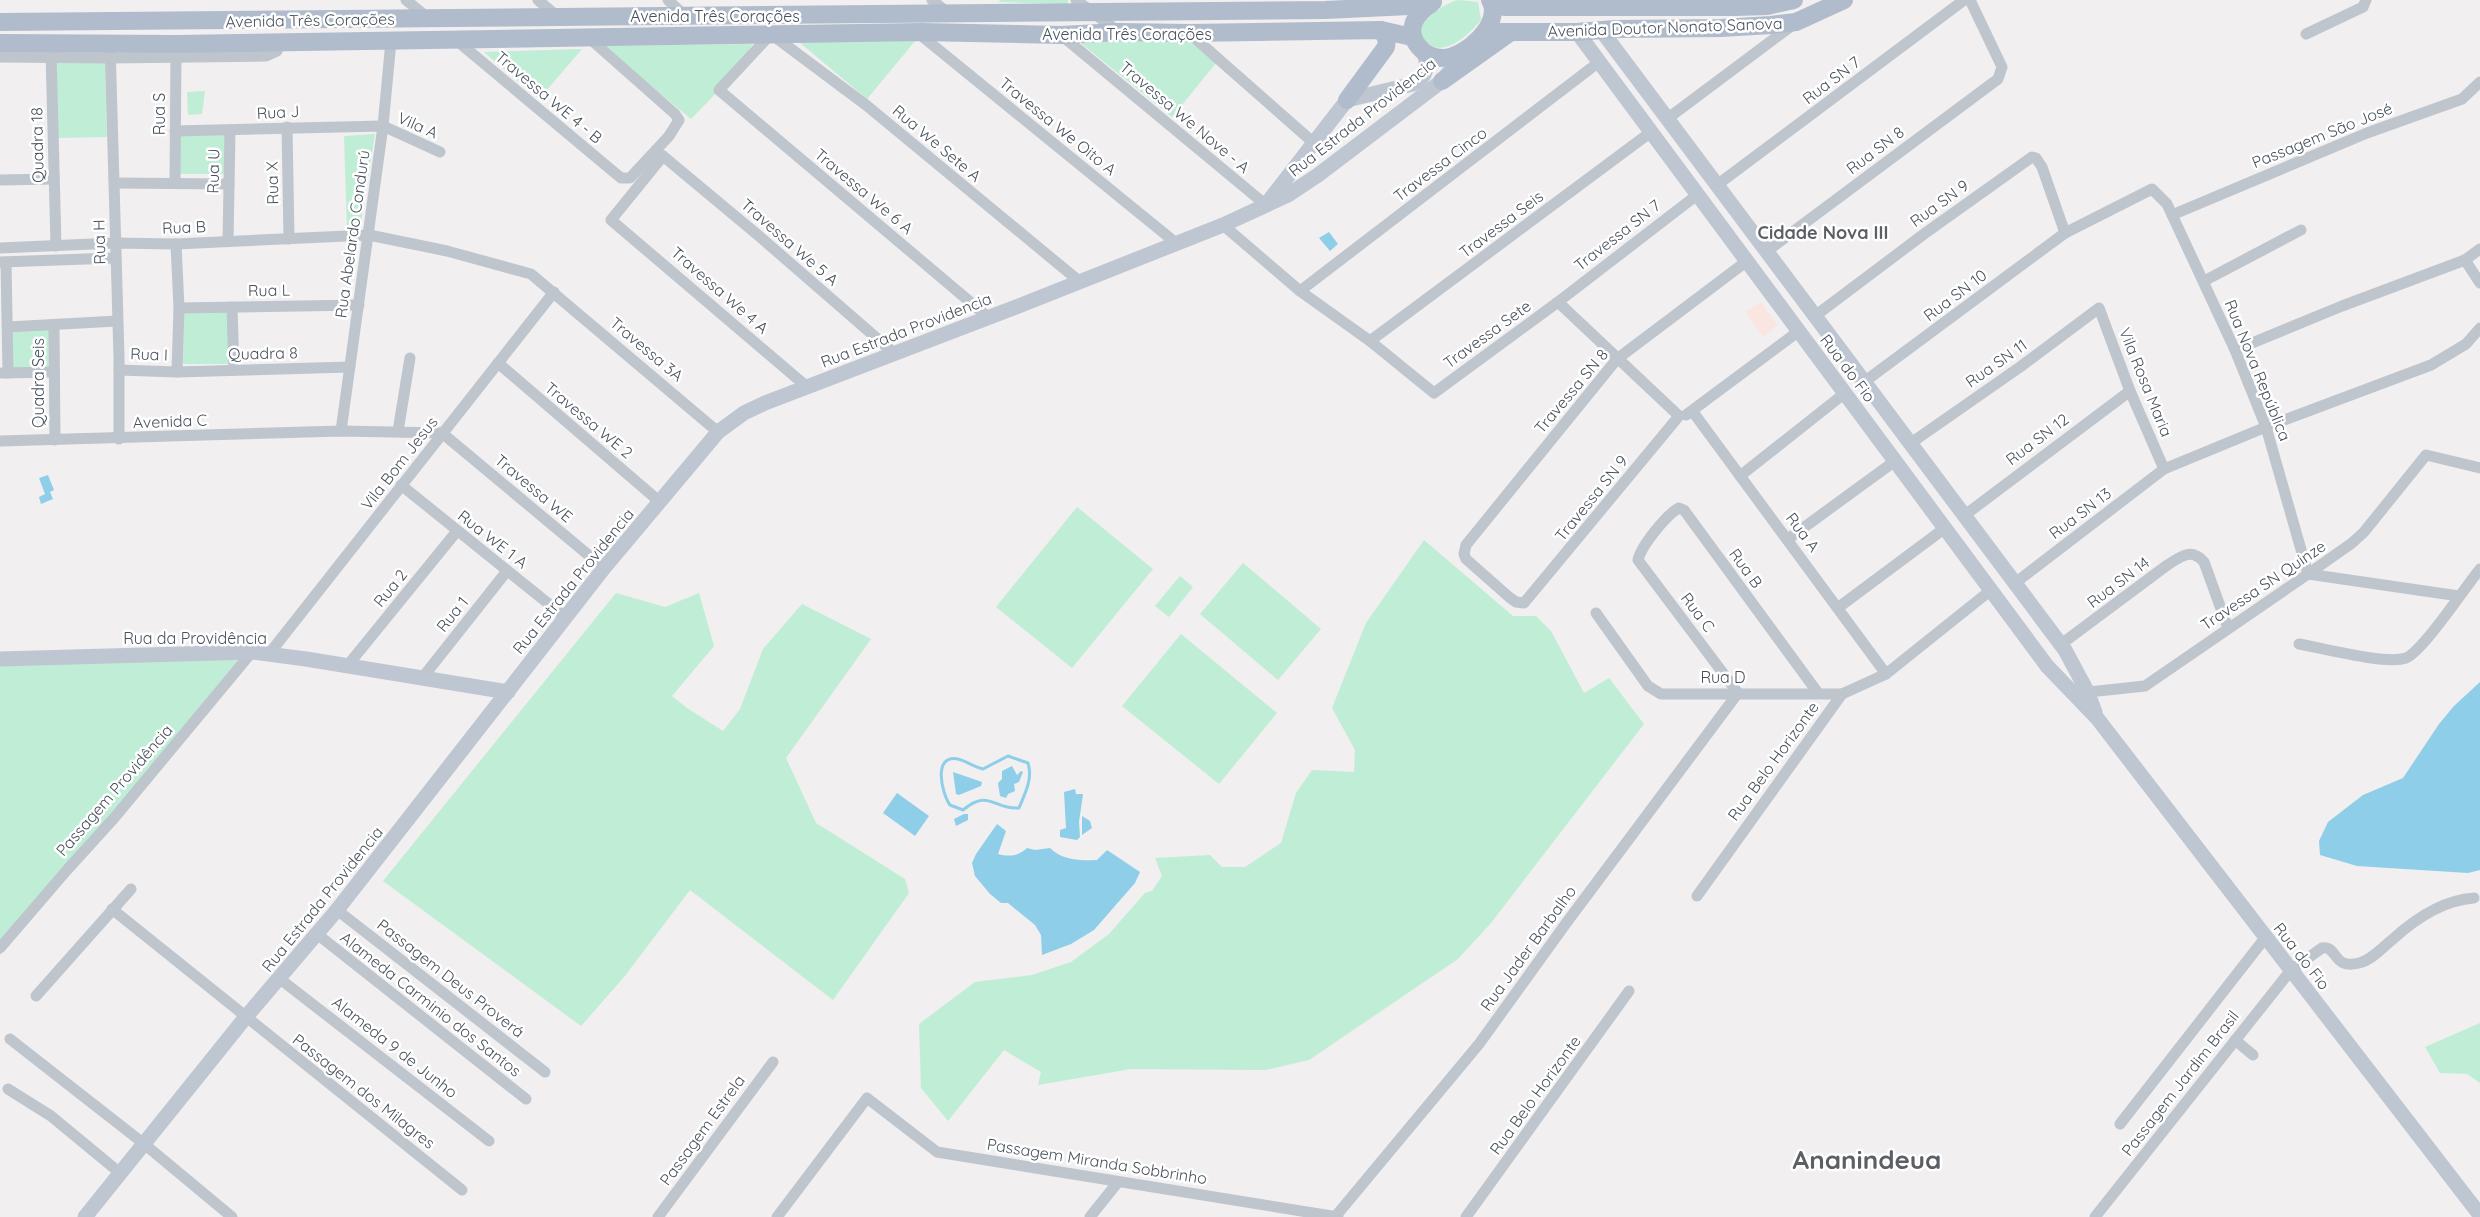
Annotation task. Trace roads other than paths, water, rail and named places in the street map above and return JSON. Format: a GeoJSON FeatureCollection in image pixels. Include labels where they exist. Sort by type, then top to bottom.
{"type":"FeatureCollection","features":[{"type":"Feature","properties":{"kind":"main road"},"geometry":{"type":"LineString","coordinates":[[1476,40],[1492,20],[1491,2],[1505,7],[1557,8],[1731,4],[1767,6],[1794,0]]}},
{"type":"Feature","properties":{"kind":"main road","name":"Avenida Doutor Nonato Sanova"},"geometry":{"type":"LineString","coordinates":[[1418,44],[1430,55],[1445,58],[1459,53],[1476,40],[1511,32],[1721,28],[1796,22],[1844,0]]}},
{"type":"Feature","properties":{"kind":"main road","name":"Avenida Três Corações"},"geometry":{"type":"LineString","coordinates":[[0,22],[280,21],[948,13],[1215,5],[1325,10],[1365,4],[1433,2]]}},
{"type":"Feature","properties":{"kind":"main road"},"geometry":{"type":"LineString","coordinates":[[1418,44],[1414,22],[1433,2]]}},
{"type":"Feature","properties":{"kind":"main road"},"geometry":{"type":"LineString","coordinates":[[1608,29],[1618,17],[1613,7]]}},
{"type":"Feature","properties":{"kind":"main road"},"geometry":{"type":"LineString","coordinates":[[1554,31],[1552,17],[1557,8]]}},
{"type":"Feature","properties":{"kind":"main road"},"geometry":{"type":"LineString","coordinates":[[771,34],[779,15]]}},
{"type":"Feature","properties":{"kind":"main road"},"geometry":{"type":"LineString","coordinates":[[280,21],[280,43]]}},
{"type":"Feature","properties":{"kind":"main road","name":"Avenida Três Corações"},"geometry":{"type":"LineString","coordinates":[[0,44],[51,51],[176,51],[280,43],[771,34],[922,32],[1061,35],[1119,32],[1189,34],[1381,30],[1418,44]]}},
{"type":"Feature","properties":{"kind":"main road"},"geometry":{"type":"LineString","coordinates":[[1348,100],[1386,47],[1387,40],[1381,30]]}},
{"type":"Feature","properties":{"kind":"main road"},"geometry":{"type":"LineString","coordinates":[[1442,81],[1511,32]]}},
{"type":"Feature","properties":{"kind":"street"},"geometry":{"type":"LineString","coordinates":[[406,0],[429,19]]}},
{"type":"Feature","properties":{"kind":"street"},"geometry":{"type":"LineString","coordinates":[[538,0],[558,17]]}},
{"type":"Feature","properties":{"kind":"street"},"geometry":{"type":"LineString","coordinates":[[668,0],[684,15]]}},
{"type":"Feature","properties":{"kind":"street"},"geometry":{"type":"LineString","coordinates":[[932,0],[948,13]]}},
{"type":"Feature","properties":{"kind":"street"},"geometry":{"type":"LineString","coordinates":[[1076,0],[1119,32]]}},
{"type":"Feature","properties":{"kind":"street","name":"Rua SN 7"},"geometry":{"type":"LineString","coordinates":[[1717,186],[1964,0]]}},
{"type":"Feature","properties":{"kind":"street","name":"Rua SN 8"},"geometry":{"type":"LineString","coordinates":[[1767,251],[1998,79],[2002,74],[2002,67],[1970,0]]}},
{"type":"Feature","properties":{"kind":"street"},"geometry":{"type":"LineString","coordinates":[[2306,34],[2363,7],[2366,0]]}},
{"type":"Feature","properties":{"kind":"street"},"geometry":{"type":"LineString","coordinates":[[1667,118],[1796,22]]}},
{"type":"Feature","properties":{"kind":"street","name":"Rua do Fio"},"geometry":{"type":"LineString","coordinates":[[1608,29],[1667,118],[1965,515],[2060,645],[2080,692],[2097,718],[2480,1215]]}},
{"type":"Feature","properties":{"kind":"street","name":"Travessa We Oito A"},"geometry":{"type":"LineString","coordinates":[[922,32],[923,37],[1176,243]]}},
{"type":"Feature","properties":{"kind":"street","name":"Rua do Fio"},"geometry":{"type":"LineString","coordinates":[[1577,32],[2047,666],[2080,692]]}},
{"type":"Feature","properties":{"kind":"street","name":"Travessa We 6 A"},"geometry":{"type":"LineString","coordinates":[[771,34],[719,90],[988,317]]}},
{"type":"Feature","properties":{"kind":"street","name":"Rua We Sete A"},"geometry":{"type":"LineString","coordinates":[[771,34],[866,105],[1079,281]]}},
{"type":"Feature","properties":{"kind":"street"},"geometry":{"type":"LineString","coordinates":[[1189,34],[1315,144]]}},
{"type":"Feature","properties":{"kind":"street","name":"Travessa We Nove - A"},"geometry":{"type":"LineString","coordinates":[[1061,35],[1266,205]]}},
{"type":"Feature","properties":{"kind":"street"},"geometry":{"type":"LineString","coordinates":[[589,38],[675,114],[679,120],[657,156]]}},
{"type":"Feature","properties":{"kind":"street","name":"Travessa WE 4 - B"},"geometry":{"type":"LineString","coordinates":[[456,40],[621,178],[630,178],[657,156]]}},
{"type":"Feature","properties":{"kind":"street","name":"Rua Estrada Providencia"},"geometry":{"type":"LineString","coordinates":[[85,1217],[245,1018],[337,910],[604,568],[718,432],[744,413],[806,386],[895,354],[1223,225],[1288,195],[1318,175],[1442,81],[1476,40]]}},
{"type":"Feature","properties":{"kind":"street","name":"Rua Abelardo Condurú"},"geometry":{"type":"LineString","coordinates":[[341,431],[383,126],[391,42]]}},
{"type":"Feature","properties":{"kind":"street","name":"Rua Estrada Providencia"},"geometry":{"type":"LineString","coordinates":[[1266,205],[1348,100],[1418,82],[1424,75],[1427,65],[1418,44]]}},
{"type":"Feature","properties":{"kind":"street"},"geometry":{"type":"LineString","coordinates":[[0,56],[51,51]]}},
{"type":"Feature","properties":{"kind":"street","name":"Quadra 18"},"geometry":{"type":"LineString","coordinates":[[51,51],[56,246]]}},
{"type":"Feature","properties":{"kind":"street","name":"Rua H"},"geometry":{"type":"LineString","coordinates":[[110,51],[115,183],[119,439]]}},
{"type":"Feature","properties":{"kind":"street","name":"Rua S"},"geometry":{"type":"LineString","coordinates":[[175,183],[176,51]]}},
{"type":"Feature","properties":{"kind":"street","name":"Travessa Cinco"},"geometry":{"type":"LineString","coordinates":[[1300,291],[1599,62]]}},
{"type":"Feature","properties":{"kind":"street","name":"Passagem São José"},"geometry":{"type":"LineString","coordinates":[[2172,215],[2367,132],[2462,98],[2480,82]]}},
{"type":"Feature","properties":{"kind":"street","name":"Rua J"},"geometry":{"type":"LineString","coordinates":[[175,131],[383,126]]}},
{"type":"Feature","properties":{"kind":"street","name":"Vila A"},"geometry":{"type":"LineString","coordinates":[[383,126],[440,152]]}},
{"type":"Feature","properties":{"kind":"street","name":"Rua X"},"geometry":{"type":"LineString","coordinates":[[287,127],[289,239]]}},
{"type":"Feature","properties":{"kind":"street","name":"Rua U"},"geometry":{"type":"LineString","coordinates":[[228,241],[230,131]]}},
{"type":"Feature","properties":{"kind":"street","name":"Travessa Seis"},"geometry":{"type":"LineString","coordinates":[[1370,341],[1651,132]]}},
{"type":"Feature","properties":{"kind":"street","name":"Travessa We 4 A"},"geometry":{"type":"LineString","coordinates":[[657,156],[611,220],[806,386]]}},
{"type":"Feature","properties":{"kind":"street","name":"Travessa We 5 A"},"geometry":{"type":"LineString","coordinates":[[657,156],[759,236],[895,354]]}},
{"type":"Feature","properties":{"kind":"street","name":"Rua SN 9"},"geometry":{"type":"LineString","coordinates":[[1815,316],[2028,158],[2036,158],[2042,167],[2064,233]]}},
{"type":"Feature","properties":{"kind":"street"},"geometry":{"type":"LineString","coordinates":[[0,180],[54,179]]}},
{"type":"Feature","properties":{"kind":"street"},"geometry":{"type":"LineString","coordinates":[[115,183],[229,184]]}},
{"type":"Feature","properties":{"kind":"street","name":"Rua Nova República"},"geometry":{"type":"LineString","coordinates":[[2152,188],[2167,204],[2204,280],[2266,426],[2308,574]]}},
{"type":"Feature","properties":{"kind":"street","name":"Rua SN 10"},"geometry":{"type":"LineString","coordinates":[[1864,382],[2064,233],[2152,188]]}},
{"type":"Feature","properties":{"kind":"street","name":"Travessa SN 7"},"geometry":{"type":"LineString","coordinates":[[1558,302],[1697,194]]}},
{"type":"Feature","properties":{"kind":"street"},"geometry":{"type":"LineString","coordinates":[[1223,225],[1300,291],[1370,341]]}},
{"type":"Feature","properties":{"kind":"street"},"geometry":{"type":"LineString","coordinates":[[2204,280],[2301,230]]}},
{"type":"Feature","properties":{"kind":"street","name":"Rua B"},"geometry":{"type":"LineString","coordinates":[[0,248],[115,243],[176,244],[368,235]]}},
{"type":"Feature","properties":{"kind":"street","name":"Travessa 3A"},"geometry":{"type":"LineString","coordinates":[[368,235],[447,251],[531,274],[718,432]]}},
{"type":"Feature","properties":{"kind":"street"},"geometry":{"type":"LineString","coordinates":[[176,244],[179,308],[177,372]]}},
{"type":"Feature","properties":{"kind":"street"},"geometry":{"type":"LineString","coordinates":[[2235,350],[2342,306],[2465,260],[2480,249]]}},
{"type":"Feature","properties":{"kind":"street"},"geometry":{"type":"LineString","coordinates":[[54,372],[4,373],[8,327],[3,262],[115,258]]}},
{"type":"Feature","properties":{"kind":"street"},"geometry":{"type":"LineString","coordinates":[[2465,260],[2480,283]]}},
{"type":"Feature","properties":{"kind":"street","name":"Travessa SN 8"},"geometry":{"type":"LineString","coordinates":[[1528,600],[1524,603],[1516,602],[1472,565],[1464,554],[1466,545],[1617,359],[1747,261]]}},
{"type":"Feature","properties":{"kind":"street","name":"Vila Bom Jesus"},"geometry":{"type":"LineString","coordinates":[[269,654],[554,292]]}},
{"type":"Feature","properties":{"kind":"street"},"geometry":{"type":"LineString","coordinates":[[1558,302],[1679,416],[1693,412],[1799,331]]}},
{"type":"Feature","properties":{"kind":"street","name":"Travessa Sete"},"geometry":{"type":"LineString","coordinates":[[1370,341],[1434,393],[1558,302]]}},
{"type":"Feature","properties":{"kind":"street","name":"Rua L"},"geometry":{"type":"LineString","coordinates":[[179,308],[359,305]]}},
{"type":"Feature","properties":{"kind":"street"},"geometry":{"type":"LineString","coordinates":[[232,307],[234,370]]}},
{"type":"Feature","properties":{"kind":"street","name":"Vila Rosa Maria"},"geometry":{"type":"LineString","coordinates":[[2099,308],[2130,391],[2164,469]]}},
{"type":"Feature","properties":{"kind":"street","name":"Rua SN 11"},"geometry":{"type":"LineString","coordinates":[[1911,443],[2020,367],[2099,308]]}},
{"type":"Feature","properties":{"kind":"street"},"geometry":{"type":"LineString","coordinates":[[8,327],[117,321]]}},
{"type":"Feature","properties":{"kind":"street","name":"Quadra Seis"},"geometry":{"type":"LineString","coordinates":[[54,325],[55,440]]}},
{"type":"Feature","properties":{"kind":"street","name":"Rua SN 13"},"geometry":{"type":"LineString","coordinates":[[2015,583],[2164,469],[2266,426],[2431,365],[2466,344],[2480,328]]}},
{"type":"Feature","properties":{"kind":"street"},"geometry":{"type":"LineString","coordinates":[[1816,355],[1827,352],[1835,342]]}},
{"type":"Feature","properties":{"kind":"street"},"geometry":{"type":"LineString","coordinates":[[398,430],[410,358]]}},
{"type":"Feature","properties":{"kind":"street"},"geometry":{"type":"LineString","coordinates":[[1831,374],[1837,364],[1850,362]]}},
{"type":"Feature","properties":{"kind":"street","name":"Travessa WE 2"},"geometry":{"type":"LineString","coordinates":[[498,363],[660,502]]}},
{"type":"Feature","properties":{"kind":"street","name":"Quadra 8"},"geometry":{"type":"LineString","coordinates":[[177,372],[350,367]]}},
{"type":"Feature","properties":{"kind":"street","name":"Rua I"},"geometry":{"type":"LineString","coordinates":[[119,370],[177,372]]}},
{"type":"Feature","properties":{"kind":"street","name":"Rua SN 12"},"geometry":{"type":"LineString","coordinates":[[1965,515],[2130,391]]}},
{"type":"Feature","properties":{"kind":"street"},"geometry":{"type":"LineString","coordinates":[[1740,476],[1845,393]]}},
{"type":"Feature","properties":{"kind":"street","name":"Rua A"},"geometry":{"type":"LineString","coordinates":[[1693,412],[1839,607],[1886,674]]}},
{"type":"Feature","properties":{"kind":"street","name":"Travessa SN 9"},"geometry":{"type":"LineString","coordinates":[[1528,600],[1679,416]]}},
{"type":"Feature","properties":{"kind":"street","name":"Avenida C"},"geometry":{"type":"LineString","coordinates":[[0,441],[341,431],[398,430],[442,433]]}},
{"type":"Feature","properties":{"kind":"street","name":"Travessa WE"},"geometry":{"type":"LineString","coordinates":[[442,433],[604,568]]}},
{"type":"Feature","properties":{"kind":"street","name":"Travessa SN Quinze"},"geometry":{"type":"LineString","coordinates":[[2080,692],[2145,686],[2352,543],[2364,532],[2426,455],[2480,468]]}},
{"type":"Feature","properties":{"kind":"street"},"geometry":{"type":"LineString","coordinates":[[1788,539],[1895,461]]}},
{"type":"Feature","properties":{"kind":"street","name":"Rua WE 1 A"},"geometry":{"type":"LineString","coordinates":[[401,485],[565,617]]}},
{"type":"Feature","properties":{"kind":"street","name":"Rua B"},"geometry":{"type":"LineString","coordinates":[[1642,549],[1672,512],[1679,508],[1684,510],[1818,693]]}},
{"type":"Feature","properties":{"kind":"street"},"geometry":{"type":"LineString","coordinates":[[1839,607],[1945,528]]}},
{"type":"Feature","properties":{"kind":"street","name":"Rua 2"},"geometry":{"type":"LineString","coordinates":[[348,665],[457,531]]}},
{"type":"Feature","properties":{"kind":"street","name":"Rua C"},"geometry":{"type":"LineString","coordinates":[[1642,549],[1638,560],[1738,693]]}},
{"type":"Feature","properties":{"kind":"street","name":"Rua SN 14"},"geometry":{"type":"LineString","coordinates":[[2060,645],[2184,554],[2191,553],[2199,556],[2204,562],[2228,628]]}},
{"type":"Feature","properties":{"kind":"street"},"geometry":{"type":"LineString","coordinates":[[2299,644],[2379,658],[2404,658],[2419,647],[2480,569]]}},
{"type":"Feature","properties":{"kind":"street","name":"Rua 1"},"geometry":{"type":"LineString","coordinates":[[423,677],[507,571]]}},
{"type":"Feature","properties":{"kind":"street"},"geometry":{"type":"LineString","coordinates":[[2308,574],[2459,596]]}},
{"type":"Feature","properties":{"kind":"street"},"geometry":{"type":"LineString","coordinates":[[1886,674],[1991,590]]}},
{"type":"Feature","properties":{"kind":"street","name":"Rua D"},"geometry":{"type":"LineString","coordinates":[[1596,613],[1648,686],[1660,694],[1842,694],[1886,674]]}},
{"type":"Feature","properties":{"kind":"street","name":"Rua da Providência"},"geometry":{"type":"LineString","coordinates":[[0,659],[252,652],[348,665],[508,692]]}},
{"type":"Feature","properties":{"kind":"street","name":"Passagem Providência"},"geometry":{"type":"LineString","coordinates":[[0,948],[66,870],[120,811],[252,652]]}},
{"type":"Feature","properties":{"kind":"street","name":"Rua Jader Barbalho"},"geometry":{"type":"LineString","coordinates":[[1336,1217],[1479,1044],[1567,922],[1738,693]]}},
{"type":"Feature","properties":{"kind":"street","name":"Rua Belo Horizonte"},"geometry":{"type":"LineString","coordinates":[[1697,896],[1842,694]]}},
{"type":"Feature","properties":{"kind":"street"},"geometry":{"type":"LineString","coordinates":[[36,996],[131,889]]}},
{"type":"Feature","properties":{"kind":"street","name":"Passagem Jardim Brasil"},"geometry":{"type":"LineString","coordinates":[[2095,1217],[2291,970],[2322,948],[2327,947],[2330,948],[2341,963],[2347,965],[2362,962],[2375,954],[2411,923],[2462,899],[2474,898]]}},
{"type":"Feature","properties":{"kind":"street","name":"Passagem dos Milagres"},"geometry":{"type":"LineString","coordinates":[[112,909],[245,1018],[462,1190]]}},
{"type":"Feature","properties":{"kind":"street","name":"Passagem Deus Proverá"},"geometry":{"type":"LineString","coordinates":[[337,910],[545,1072]]}},
{"type":"Feature","properties":{"kind":"street","name":"Alameda Carminio dos Santos"},"geometry":{"type":"LineString","coordinates":[[317,934],[526,1099]]}},
{"type":"Feature","properties":{"kind":"street"},"geometry":{"type":"LineString","coordinates":[[2120,1124],[2265,938]]}},
{"type":"Feature","properties":{"kind":"street","name":"Alameda 9 de Junho"},"geometry":{"type":"LineString","coordinates":[[280,979],[489,1141]]}},
{"type":"Feature","properties":{"kind":"street","name":"Rua Belo Horizonte"},"geometry":{"type":"LineString","coordinates":[[1466,1217],[1629,991]]}},
{"type":"Feature","properties":{"kind":"street"},"geometry":{"type":"LineString","coordinates":[[10,1039],[143,1143],[232,1217]]}},
{"type":"Feature","properties":{"kind":"street"},"geometry":{"type":"LineString","coordinates":[[2235,1040],[2253,1055]]}},
{"type":"Feature","properties":{"kind":"street","name":"Passagem Estrela"},"geometry":{"type":"LineString","coordinates":[[658,1217],[772,1062]]}},
{"type":"Feature","properties":{"kind":"street"},"geometry":{"type":"LineString","coordinates":[[8,1089],[51,1116],[120,1173]]}},
{"type":"Feature","properties":{"kind":"street","name":"Passagem Miranda Sobbrinho"},"geometry":{"type":"LineString","coordinates":[[777,1217],[867,1098],[937,1152],[1336,1217]]}},
{"type":"Feature","properties":{"kind":"street"},"geometry":{"type":"LineString","coordinates":[[1090,1217],[1118,1182]]}},
{"type":"Feature","properties":{"kind":"water"},"geometry":{"type":"Polygon","coordinates":[[[1329,232],[1338,244],[1330,251],[1319,238],[1329,232]]]}},
{"type":"Feature","properties":{"kind":"water"},"geometry":{"type":"Polygon","coordinates":[[[48,475],[54,490],[50,492],[53,499],[41,504],[39,497],[45,494],[39,478],[48,475]]]}},
{"type":"Feature","properties":{"kind":"water"},"geometry":{"type":"Polygon","coordinates":[[[2480,682],[2480,870],[2468,873],[2357,866],[2320,855],[2319,841],[2328,822],[2363,795],[2403,778],[2439,724],[2454,706],[2480,682]]]}},
{"type":"Feature","properties":{"kind":"water"},"geometry":{"type":"Polygon","coordinates":[[[1012,766],[1017,775],[1021,771],[1023,772],[1019,782],[1014,784],[1015,791],[1008,794],[1006,798],[1000,796],[998,783],[1002,779],[1002,771],[1012,766]]]}},
{"type":"Feature","properties":{"kind":"water"},"geometry":{"type":"Polygon","coordinates":[[[953,772],[982,782],[981,786],[959,795],[956,794],[953,772]]]}},
{"type":"Feature","properties":{"kind":"water"},"geometry":{"type":"Polygon","coordinates":[[[1075,789],[1076,794],[1083,794],[1079,822],[1080,837],[1077,840],[1060,837],[1060,830],[1066,828],[1064,792],[1075,789]]]}},
{"type":"Feature","properties":{"kind":"water"},"geometry":{"type":"Polygon","coordinates":[[[897,793],[929,816],[915,836],[883,813],[897,793]]]}},
{"type":"Feature","properties":{"kind":"water"},"geometry":{"type":"Polygon","coordinates":[[[968,814],[968,820],[956,826],[954,819],[968,814]]]}},
{"type":"Feature","properties":{"kind":"water"},"geometry":{"type":"Polygon","coordinates":[[[1082,816],[1090,821],[1092,828],[1082,835],[1082,816]]]}},
{"type":"Feature","properties":{"kind":"water"},"geometry":{"type":"Polygon","coordinates":[[[997,824],[1006,831],[998,854],[1014,855],[1021,853],[1027,848],[1035,850],[1050,848],[1065,857],[1078,860],[1097,860],[1107,850],[1140,872],[1135,883],[1094,930],[1071,944],[1042,955],[1041,935],[1035,925],[1008,903],[1001,903],[990,894],[975,876],[972,863],[997,824]]]}},
{"type":"Feature","properties":{"kind":"waterway"},"geometry":{"type":"LineString","coordinates":[[1008,756],[1028,763],[1030,775],[1028,786],[1019,808],[1010,808],[986,800],[972,804],[963,810],[950,805],[944,792],[941,776],[945,763],[950,759],[958,759],[983,769],[1008,756]]}},
{"type":"Feature","properties":{"kind":"district","name":"Cidade Nova III"},"geometry":{"type":"Point","coordinates":[1823,232]}},
{"type":"Feature","properties":{"kind":"district","name":"Ananindeua"},"geometry":{"type":"Point","coordinates":[1867,1159]}}]}
